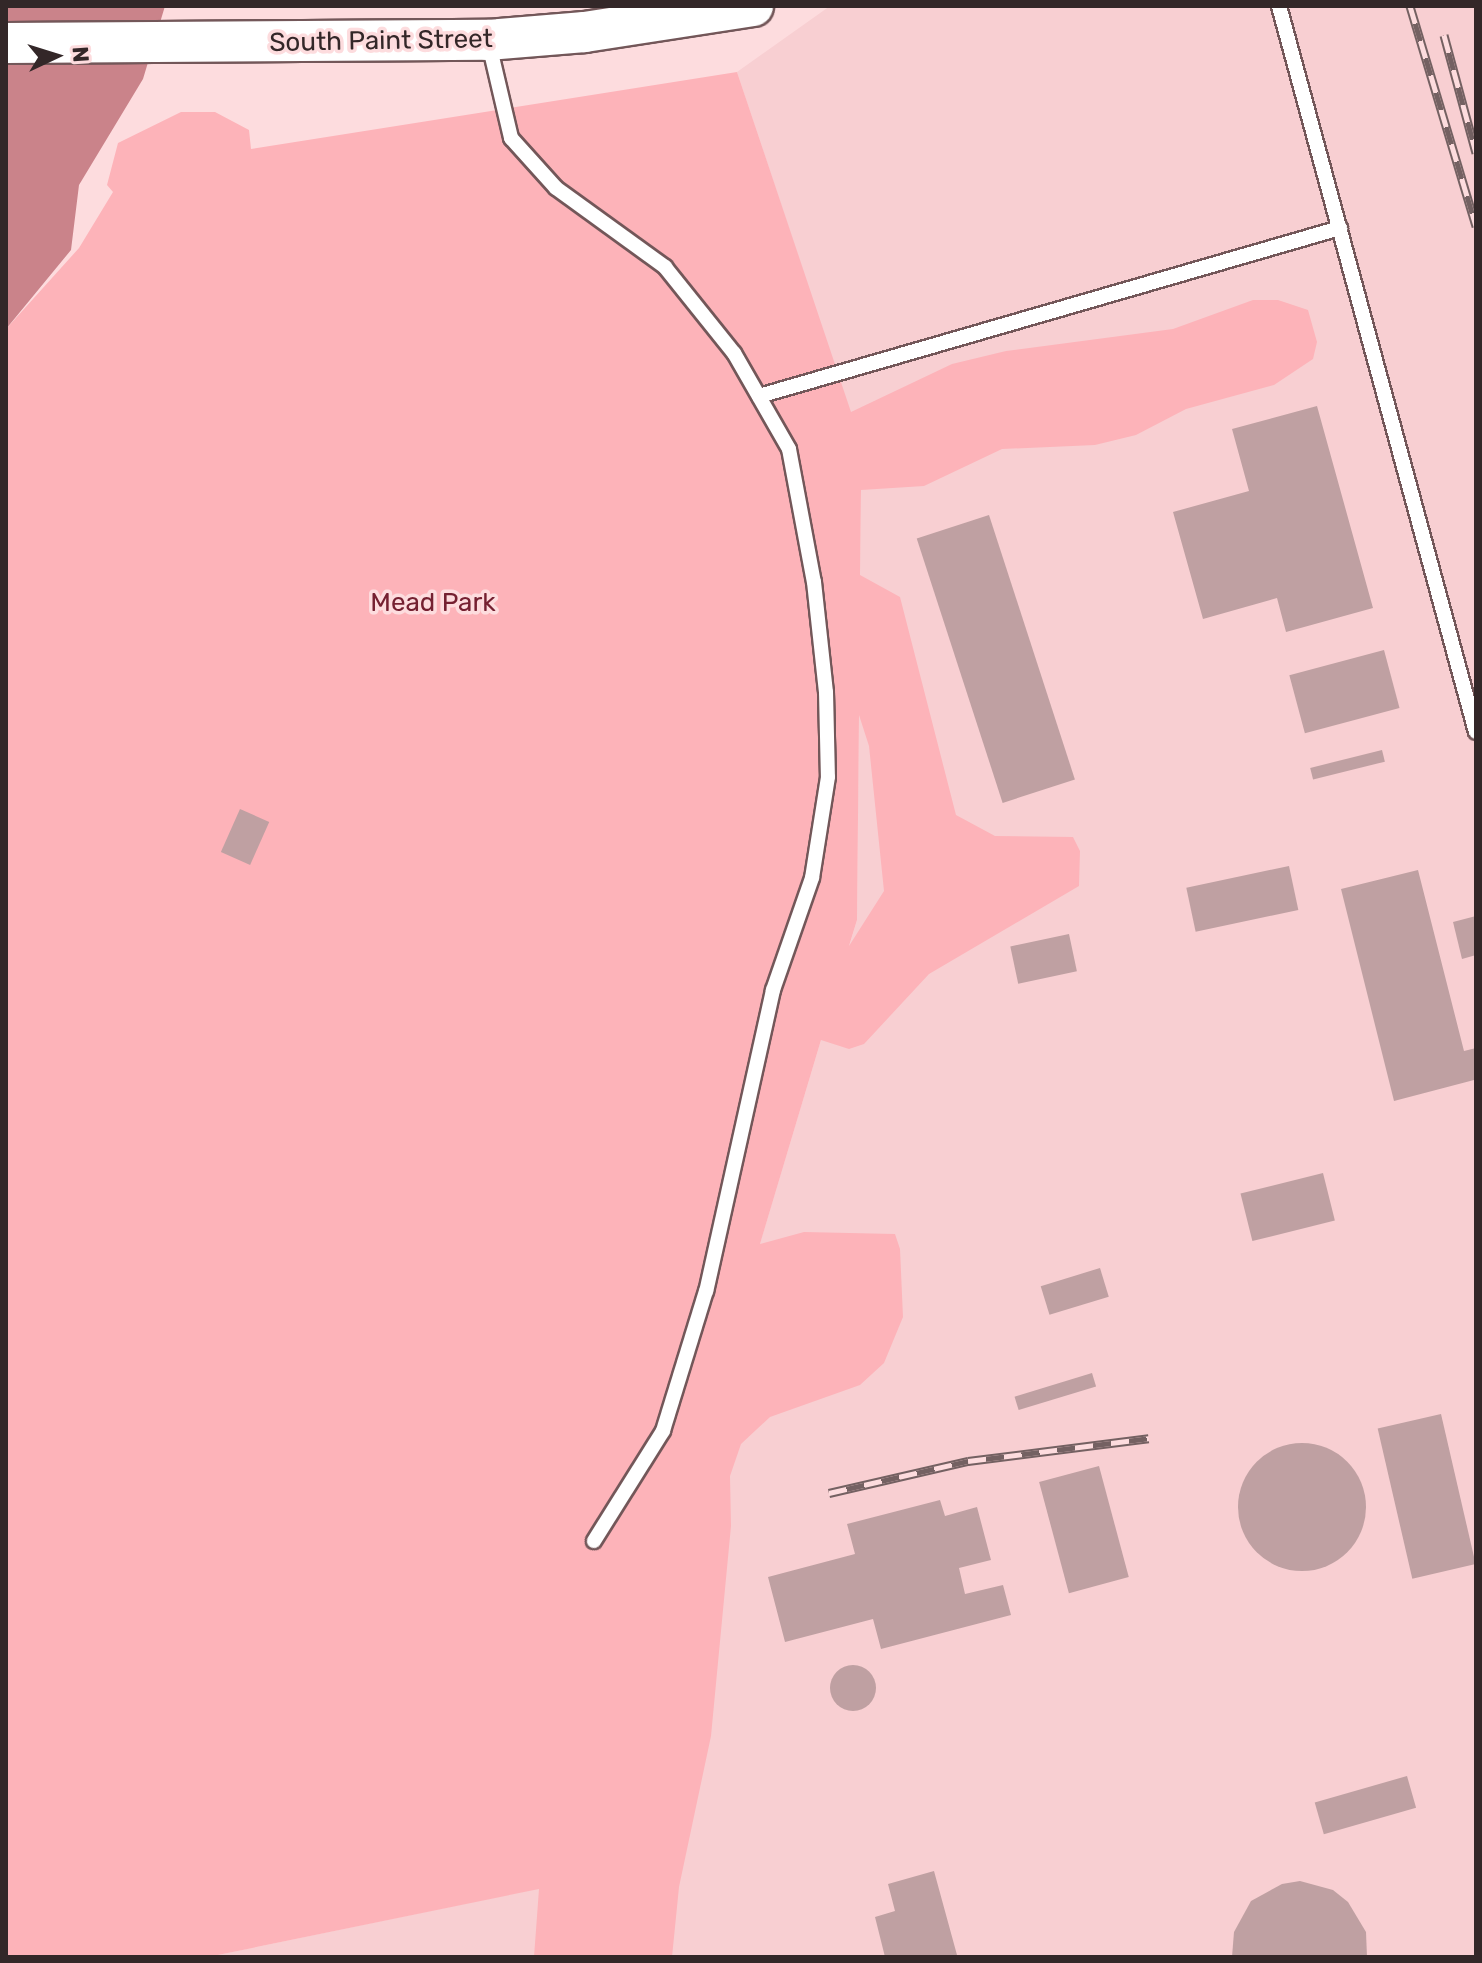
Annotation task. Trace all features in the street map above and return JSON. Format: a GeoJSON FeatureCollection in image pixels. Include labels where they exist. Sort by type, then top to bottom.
{"type":"FeatureCollection","features":[{"type":"Feature","properties":{"kind":"main road","name":"South Paint Street"},"geometry":{"type":"LineString","coordinates":[[6,43],[286,44],[488,40],[585,32],[753,6]]}},
{"type":"Feature","properties":{"kind":"lane"},"geometry":{"type":"LineString","coordinates":[[1279,6],[1476,732]]}},
{"type":"Feature","properties":{"kind":"lane"},"geometry":{"type":"LineString","coordinates":[[488,40],[511,138],[556,188],[665,267],[734,353],[789,449],[814,582],[828,777],[812,878],[773,990],[706,1291],[663,1431],[594,1541]]}},
{"type":"Feature","properties":{"kind":"lane"},"geometry":{"type":"LineString","coordinates":[[759,396],[1340,228]]}},
{"type":"Feature","properties":{"kind":"shaded area"},"geometry":{"type":"Polygon","coordinates":[[[6,6],[165,6],[143,79],[79,185],[71,250],[6,329],[6,6]]]}},
{"type":"Feature","properties":{"kind":"shaded area"},"geometry":{"type":"Polygon","coordinates":[[[830,6],[1476,6],[1476,1957],[208,1957],[575,1881],[606,1757],[857,920],[861,445],[737,72],[830,6]]]}},
{"type":"Feature","properties":{"kind":"green space","name":"Mead Park"},"geometry":{"type":"Polygon","coordinates":[[[737,72],[851,412],[952,364],[1006,351],[1173,329],[1253,300],[1278,300],[1308,310],[1317,342],[1313,359],[1274,385],[1186,409],[1136,435],[1095,445],[1002,449],[924,486],[861,490],[860,575],[900,597],[956,815],[995,836],[1073,837],[1080,851],[1079,886],[929,974],[864,1044],[849,1049],[821,1040],[760,1244],[804,1232],[895,1234],[900,1249],[903,1317],[884,1363],[860,1385],[770,1417],[741,1444],[730,1476],[731,1526],[711,1736],[679,1887],[672,1957],[534,1957],[539,1889],[208,1957],[6,1957],[6,329],[79,248],[113,192],[107,185],[118,143],[181,112],[215,112],[249,130],[251,149],[737,72]],[[859,715],[857,920],[849,946],[884,891],[869,746],[859,715]]]}},
{"type":"Feature","properties":{"kind":"building"},"geometry":{"type":"Polygon","coordinates":[[[1317,406],[1373,608],[1286,632],[1277,598],[1203,619],[1173,512],[1249,491],[1232,429],[1317,406]]]}},
{"type":"Feature","properties":{"kind":"building"},"geometry":{"type":"Polygon","coordinates":[[[989,515],[1075,779],[1003,803],[917,538],[989,515]]]}},
{"type":"Feature","properties":{"kind":"building"},"geometry":{"type":"Polygon","coordinates":[[[1384,650],[1400,708],[1305,733],[1289,675],[1384,650]]]}},
{"type":"Feature","properties":{"kind":"building"},"geometry":{"type":"Polygon","coordinates":[[[1382,750],[1385,762],[1313,780],[1310,768],[1382,750]]]}},
{"type":"Feature","properties":{"kind":"building"},"geometry":{"type":"Polygon","coordinates":[[[240,809],[269,822],[250,865],[221,852],[240,809]]]}},
{"type":"Feature","properties":{"kind":"building"},"geometry":{"type":"Polygon","coordinates":[[[1289,866],[1298,910],[1196,932],[1186,888],[1289,866]]]}},
{"type":"Feature","properties":{"kind":"building"},"geometry":{"type":"Polygon","coordinates":[[[1418,870],[1464,1051],[1476,1048],[1476,1072],[1474,1080],[1394,1101],[1341,889],[1418,870]]]}},
{"type":"Feature","properties":{"kind":"building"},"geometry":{"type":"Polygon","coordinates":[[[1476,916],[1476,955],[1462,959],[1453,922],[1476,916]]]}},
{"type":"Feature","properties":{"kind":"building"},"geometry":{"type":"Polygon","coordinates":[[[1069,934],[1077,971],[1018,984],[1010,946],[1069,934]]]}},
{"type":"Feature","properties":{"kind":"building"},"geometry":{"type":"Polygon","coordinates":[[[1323,1173],[1335,1221],[1252,1241],[1241,1194],[1323,1173]]]}},
{"type":"Feature","properties":{"kind":"building"},"geometry":{"type":"Polygon","coordinates":[[[1100,1268],[1109,1297],[1049,1315],[1041,1286],[1100,1268]]]}},
{"type":"Feature","properties":{"kind":"building"},"geometry":{"type":"Polygon","coordinates":[[[1092,1373],[1096,1386],[1019,1410],[1015,1397],[1092,1373]]]}},
{"type":"Feature","properties":{"kind":"building"},"geometry":{"type":"Polygon","coordinates":[[[1441,1414],[1476,1564],[1412,1579],[1378,1429],[1441,1414]]]}},
{"type":"Feature","properties":{"kind":"building"},"geometry":{"type":"Polygon","coordinates":[[[1302,1443],[1327,1448],[1347,1462],[1361,1482],[1366,1507],[1361,1532],[1347,1552],[1327,1566],[1302,1571],[1277,1566],[1257,1552],[1243,1532],[1238,1507],[1243,1482],[1257,1462],[1277,1448],[1302,1443]]]}},
{"type":"Feature","properties":{"kind":"building"},"geometry":{"type":"Polygon","coordinates":[[[1099,1466],[1129,1577],[1069,1593],[1039,1482],[1099,1466]]]}},
{"type":"Feature","properties":{"kind":"building"},"geometry":{"type":"Polygon","coordinates":[[[940,1500],[945,1516],[977,1507],[991,1560],[959,1568],[965,1594],[1003,1585],[1011,1615],[881,1649],[873,1619],[785,1642],[768,1577],[855,1554],[847,1524],[940,1500]]]}},
{"type":"Feature","properties":{"kind":"building"},"geometry":{"type":"Polygon","coordinates":[[[853,1665],[869,1672],[876,1688],[869,1704],[853,1711],[837,1704],[830,1688],[837,1672],[853,1665]]]}},
{"type":"Feature","properties":{"kind":"building"},"geometry":{"type":"Polygon","coordinates":[[[1407,1776],[1416,1808],[1324,1834],[1315,1802],[1407,1776]]]}},
{"type":"Feature","properties":{"kind":"building"},"geometry":{"type":"Polygon","coordinates":[[[934,1871],[957,1955],[885,1957],[875,1917],[895,1911],[888,1884],[934,1871]]]}},
{"type":"Feature","properties":{"kind":"building"},"geometry":{"type":"Polygon","coordinates":[[[1300,1881],[1333,1890],[1348,1902],[1366,1932],[1367,1957],[1232,1957],[1234,1932],[1251,1901],[1282,1884],[1300,1881]]]}},
{"type":"Feature","properties":{"kind":"railway"},"geometry":{"type":"LineString","coordinates":[[1410,6],[1476,226]]}},
{"type":"Feature","properties":{"kind":"railway"},"geometry":{"type":"LineString","coordinates":[[1444,35],[1476,153]]}},
{"type":"Feature","properties":{"kind":"railway"},"geometry":{"type":"LineString","coordinates":[[829,1493],[968,1461],[1149,1438]]}}]}
